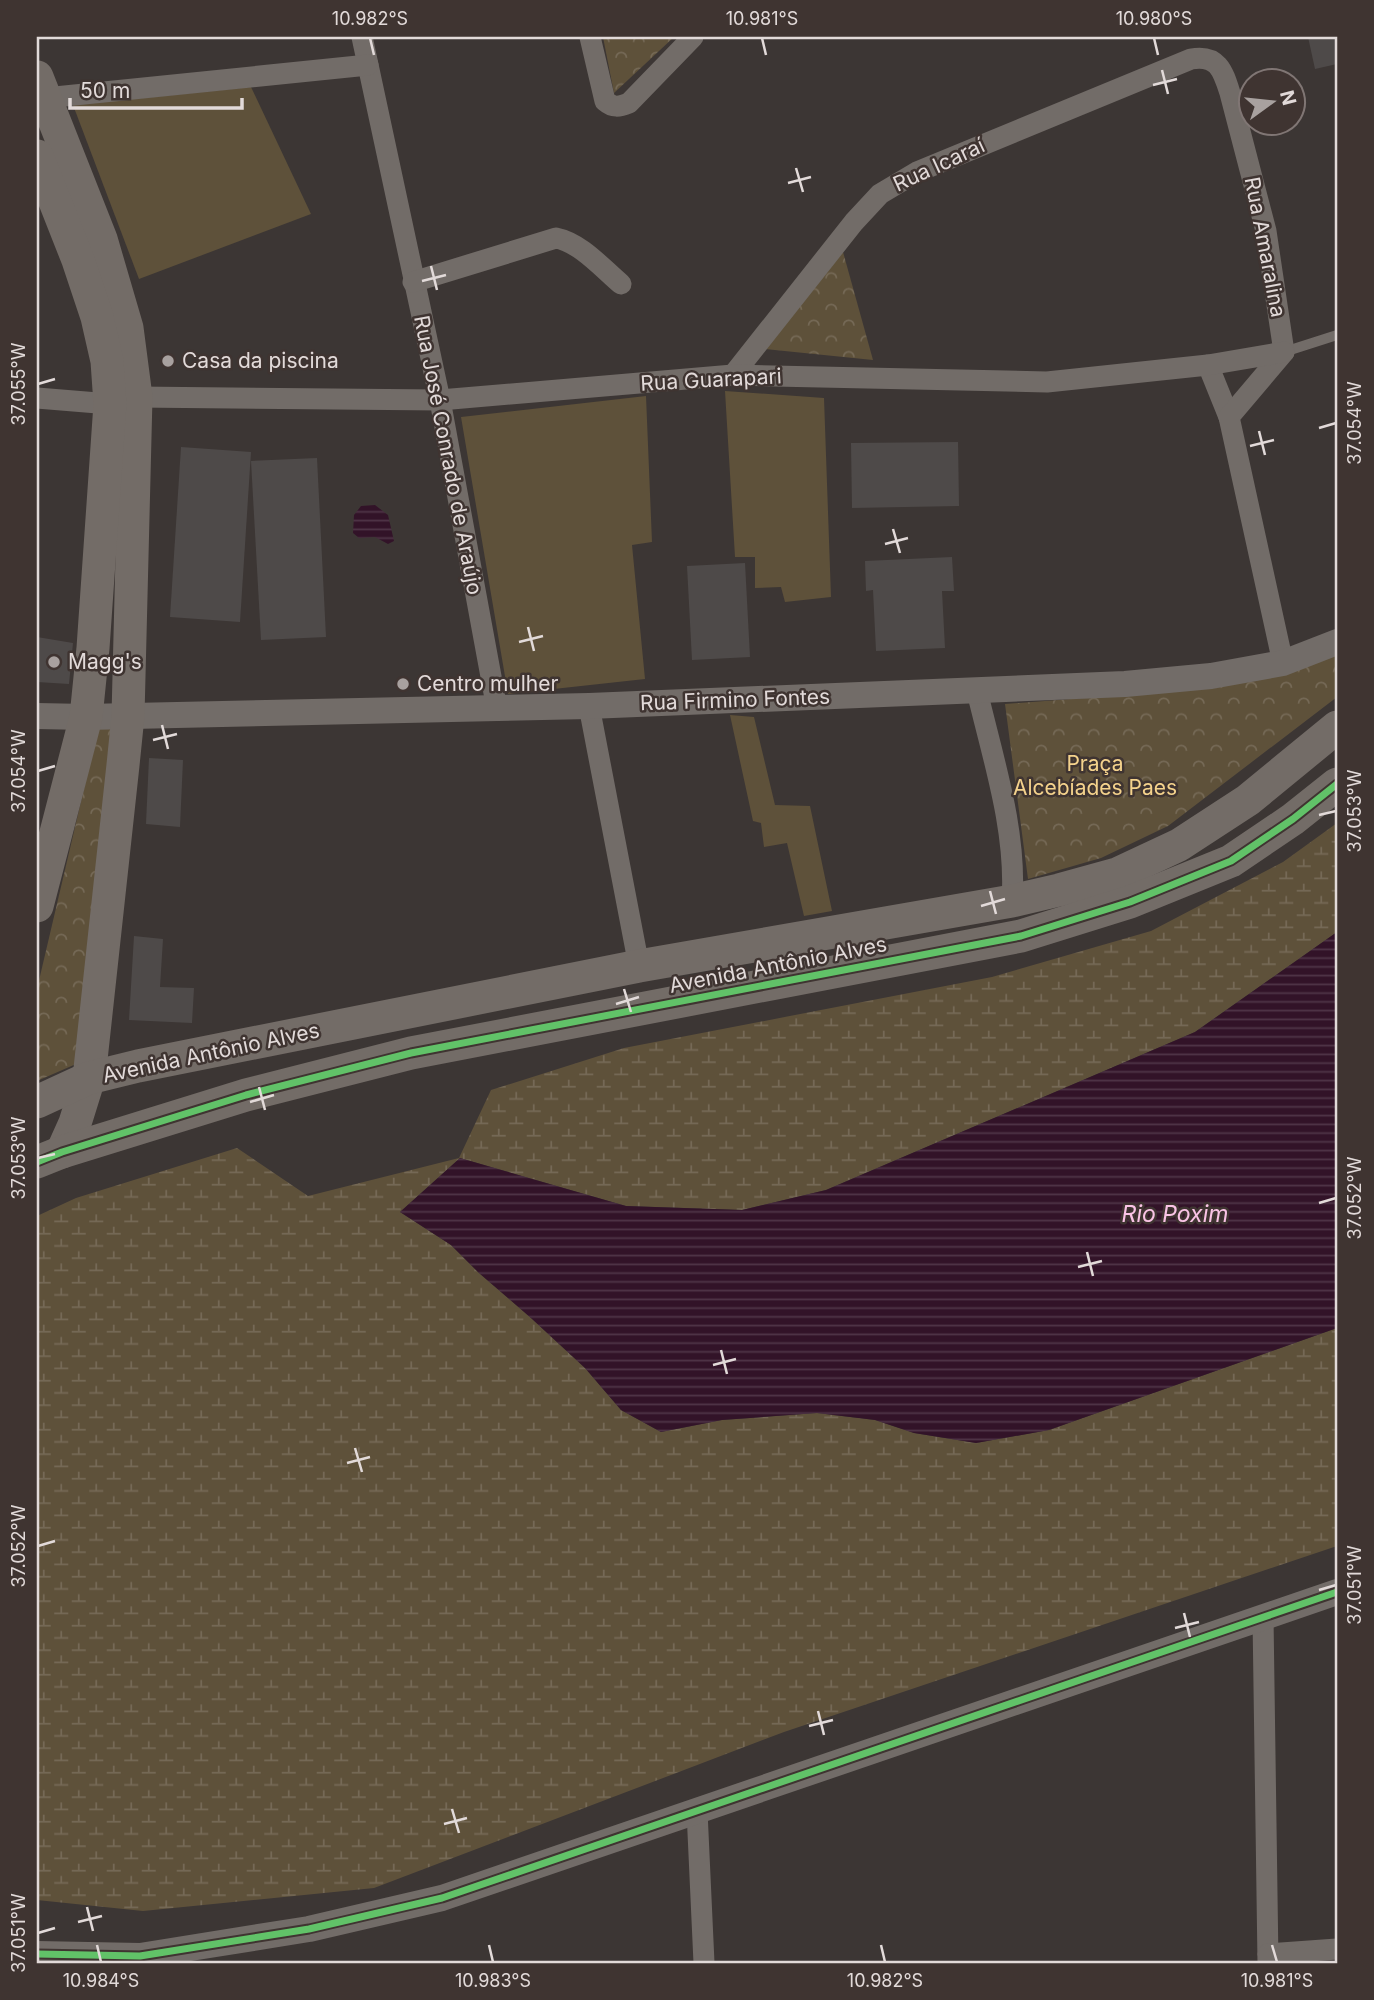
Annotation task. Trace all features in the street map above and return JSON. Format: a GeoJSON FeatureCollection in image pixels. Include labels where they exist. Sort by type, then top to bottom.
{"type":"FeatureCollection","features":[{"type":"Feature","properties":{"kind":"main road"},"geometry":{"type":"LineString","coordinates":[[37,906],[86,717],[123,400],[127,328],[101,239],[41,87]]}},
{"type":"Feature","properties":{"kind":"main road"},"geometry":{"type":"LineString","coordinates":[[37,156],[78,260],[97,317],[107,361],[123,400],[128,716],[89,1078],[75,1123],[49,1157]]}},
{"type":"Feature","properties":{"kind":"main road","name":"Avenida Antônio Alves"},"geometry":{"type":"LineString","coordinates":[[37,1102],[89,1078],[138,1066],[639,966],[1012,901],[1117,874],[1179,845],[1248,800],[1337,727]]}},
{"type":"Feature","properties":{"kind":"main road","name":"Avenida Antônio Alves"},"geometry":{"type":"LineString","coordinates":[[49,1157],[246,1095],[411,1053],[1021,936],[1130,902],[1231,861],[1293,819],[1337,784]]}},
{"type":"Feature","properties":{"kind":"street","name":"Rua José Conrado de Araújo"},"geometry":{"type":"LineString","coordinates":[[362,37],[440,400],[497,709]]}},
{"type":"Feature","properties":{"kind":"street"},"geometry":{"type":"LineString","coordinates":[[590,37],[605,101],[610,106],[620,107],[629,103],[694,37]]}},
{"type":"Feature","properties":{"kind":"street","name":"Rua Icaraí"},"geometry":{"type":"LineString","coordinates":[[733,375],[854,222],[880,194],[917,172],[1191,59],[1203,57],[1215,62]]}},
{"type":"Feature","properties":{"kind":"street","name":"Rua Amaralina"},"geometry":{"type":"LineString","coordinates":[[1215,62],[1230,93],[1266,231],[1284,352]]}},
{"type":"Feature","properties":{"kind":"street"},"geometry":{"type":"LineString","coordinates":[[41,87],[368,65]]}},
{"type":"Feature","properties":{"kind":"street"},"geometry":{"type":"LineString","coordinates":[[413,282],[556,238],[567,240],[621,284]]}},
{"type":"Feature","properties":{"kind":"street"},"geometry":{"type":"LineString","coordinates":[[1229,417],[1284,352]]}},
{"type":"Feature","properties":{"kind":"street","name":"Rua Guarapari"},"geometry":{"type":"LineString","coordinates":[[37,398],[440,400],[733,375],[1047,382],[1208,365],[1284,352]]}},
{"type":"Feature","properties":{"kind":"street"},"geometry":{"type":"LineString","coordinates":[[1208,365],[1229,417],[1283,663]]}},
{"type":"Feature","properties":{"kind":"street","name":"Rua Firmino Fontes"},"geometry":{"type":"LineString","coordinates":[[37,716],[497,709],[1125,684],[1211,676],[1283,663],[1337,642]]}},
{"type":"Feature","properties":{"kind":"street"},"geometry":{"type":"LineString","coordinates":[[977,691],[1011,844],[1014,878],[1012,901]]}},
{"type":"Feature","properties":{"kind":"street"},"geometry":{"type":"LineString","coordinates":[[589,706],[639,966]]}},
{"type":"Feature","properties":{"kind":"street"},"geometry":{"type":"LineString","coordinates":[[37,1954],[140,1960],[309,1929],[442,1898],[1337,1592]]}},
{"type":"Feature","properties":{"kind":"street"},"geometry":{"type":"LineString","coordinates":[[1263,1617],[1268,1959],[1337,1949]]}},
{"type":"Feature","properties":{"kind":"street"},"geometry":{"type":"LineString","coordinates":[[697,1811],[704,1963]]}},
{"type":"Feature","properties":{"kind":"lane"},"geometry":{"type":"LineString","coordinates":[[1284,352],[1337,335]]}},
{"type":"Feature","properties":{"kind":"green space"},"geometry":{"type":"Polygon","coordinates":[[[603,37],[674,37],[614,93],[603,37]]]}},
{"type":"Feature","properties":{"kind":"green space"},"geometry":{"type":"Polygon","coordinates":[[[251,87],[311,214],[139,279],[73,105],[251,87]]]}},
{"type":"Feature","properties":{"kind":"green space"},"geometry":{"type":"Polygon","coordinates":[[[843,252],[873,360],[765,349],[843,252]]]}},
{"type":"Feature","properties":{"kind":"green space"},"geometry":{"type":"Polygon","coordinates":[[[725,391],[824,398],[831,597],[785,602],[781,587],[755,588],[755,557],[735,557],[725,391]]]}},
{"type":"Feature","properties":{"kind":"green space"},"geometry":{"type":"Polygon","coordinates":[[[646,396],[652,542],[632,545],[645,679],[508,694],[461,417],[646,396]]]}},
{"type":"Feature","properties":{"kind":"green space","name":"Praça Alcebíades Paes"},"geometry":{"type":"Polygon","coordinates":[[[1337,649],[1337,697],[1168,826],[1101,858],[1028,879],[1005,704],[1174,691],[1337,649]]]}},
{"type":"Feature","properties":{"kind":"green space"},"geometry":{"type":"Polygon","coordinates":[[[730,715],[754,717],[775,805],[810,806],[832,911],[804,916],[787,843],[764,847],[761,823],[753,821],[730,715]]]}},
{"type":"Feature","properties":{"kind":"green space"},"geometry":{"type":"Polygon","coordinates":[[[99,725],[115,725],[76,1064],[37,1081],[37,989],[99,725]]]}},
{"type":"Feature","properties":{"kind":"green space"},"geometry":{"type":"Polygon","coordinates":[[[1337,823],[1337,932],[1195,1032],[826,1190],[742,1210],[626,1206],[460,1158],[400,1212],[451,1245],[585,1368],[621,1410],[661,1432],[722,1420],[817,1413],[875,1420],[914,1433],[976,1443],[1049,1430],[1337,1328],[1337,1546],[784,1732],[374,1888],[143,1911],[37,1900],[37,1216],[76,1198],[237,1148],[308,1196],[459,1158],[491,1090],[624,1048],[992,977],[1151,931],[1283,862],[1337,823]]]}},
{"type":"Feature","properties":{"kind":"water"},"geometry":{"type":"Polygon","coordinates":[[[375,505],[388,515],[394,541],[388,544],[375,537],[359,538],[353,533],[354,515],[361,506],[375,505]]]}},
{"type":"Feature","properties":{"kind":"water","name":"Rio Poxim"},"geometry":{"type":"Polygon","coordinates":[[[1337,932],[1337,1328],[1049,1430],[976,1443],[914,1433],[875,1420],[817,1413],[722,1420],[661,1432],[621,1410],[585,1368],[451,1245],[400,1212],[460,1158],[626,1206],[742,1210],[826,1190],[1195,1032],[1337,932]]]}},
{"type":"Feature","properties":{"kind":"building"},"geometry":{"type":"Polygon","coordinates":[[[1308,37],[1337,37],[1337,64],[1315,69],[1308,37]]]}},
{"type":"Feature","properties":{"kind":"building"},"geometry":{"type":"Polygon","coordinates":[[[958,442],[959,506],[852,508],[851,443],[958,442]]]}},
{"type":"Feature","properties":{"kind":"building"},"geometry":{"type":"Polygon","coordinates":[[[181,447],[251,452],[240,622],[170,617],[181,447]]]}},
{"type":"Feature","properties":{"kind":"building"},"geometry":{"type":"Polygon","coordinates":[[[317,458],[326,637],[261,640],[251,461],[317,458]]]}},
{"type":"Feature","properties":{"kind":"building"},"geometry":{"type":"Polygon","coordinates":[[[952,557],[954,591],[942,591],[945,648],[876,651],[873,590],[866,591],[865,561],[952,557]]]}},
{"type":"Feature","properties":{"kind":"building"},"geometry":{"type":"Polygon","coordinates":[[[745,563],[750,657],[692,660],[687,566],[745,563]]]}},
{"type":"Feature","properties":{"kind":"building","name":"Magg's"},"geometry":{"type":"Polygon","coordinates":[[[37,637],[73,643],[69,684],[37,682],[37,637]]]}},
{"type":"Feature","properties":{"kind":"building"},"geometry":{"type":"Polygon","coordinates":[[[149,758],[183,760],[180,827],[146,824],[149,758]]]}},
{"type":"Feature","properties":{"kind":"building"},"geometry":{"type":"Polygon","coordinates":[[[134,936],[163,939],[160,987],[194,988],[192,1023],[129,1020],[134,936]]]}},
{"type":"Feature","properties":{"kind":"cycle path"},"geometry":{"type":"LineString","coordinates":[[37,1162],[246,1095],[411,1053],[1021,936],[1130,902],[1231,861],[1293,819],[1337,784]]}},
{"type":"Feature","properties":{"kind":"cycle path"},"geometry":{"type":"LineString","coordinates":[[37,1954],[140,1956],[309,1929],[442,1898],[1337,1592]]}},
{"type":"Feature","properties":{"kind":"place","name":"Casa da piscina"},"geometry":{"type":"Point","coordinates":[168,361]}},
{"type":"Feature","properties":{"kind":"place","name":"Magg's"},"geometry":{"type":"Point","coordinates":[54,662]}},
{"type":"Feature","properties":{"kind":"place","name":"Centro mulher"},"geometry":{"type":"Point","coordinates":[403,684]}}]}
